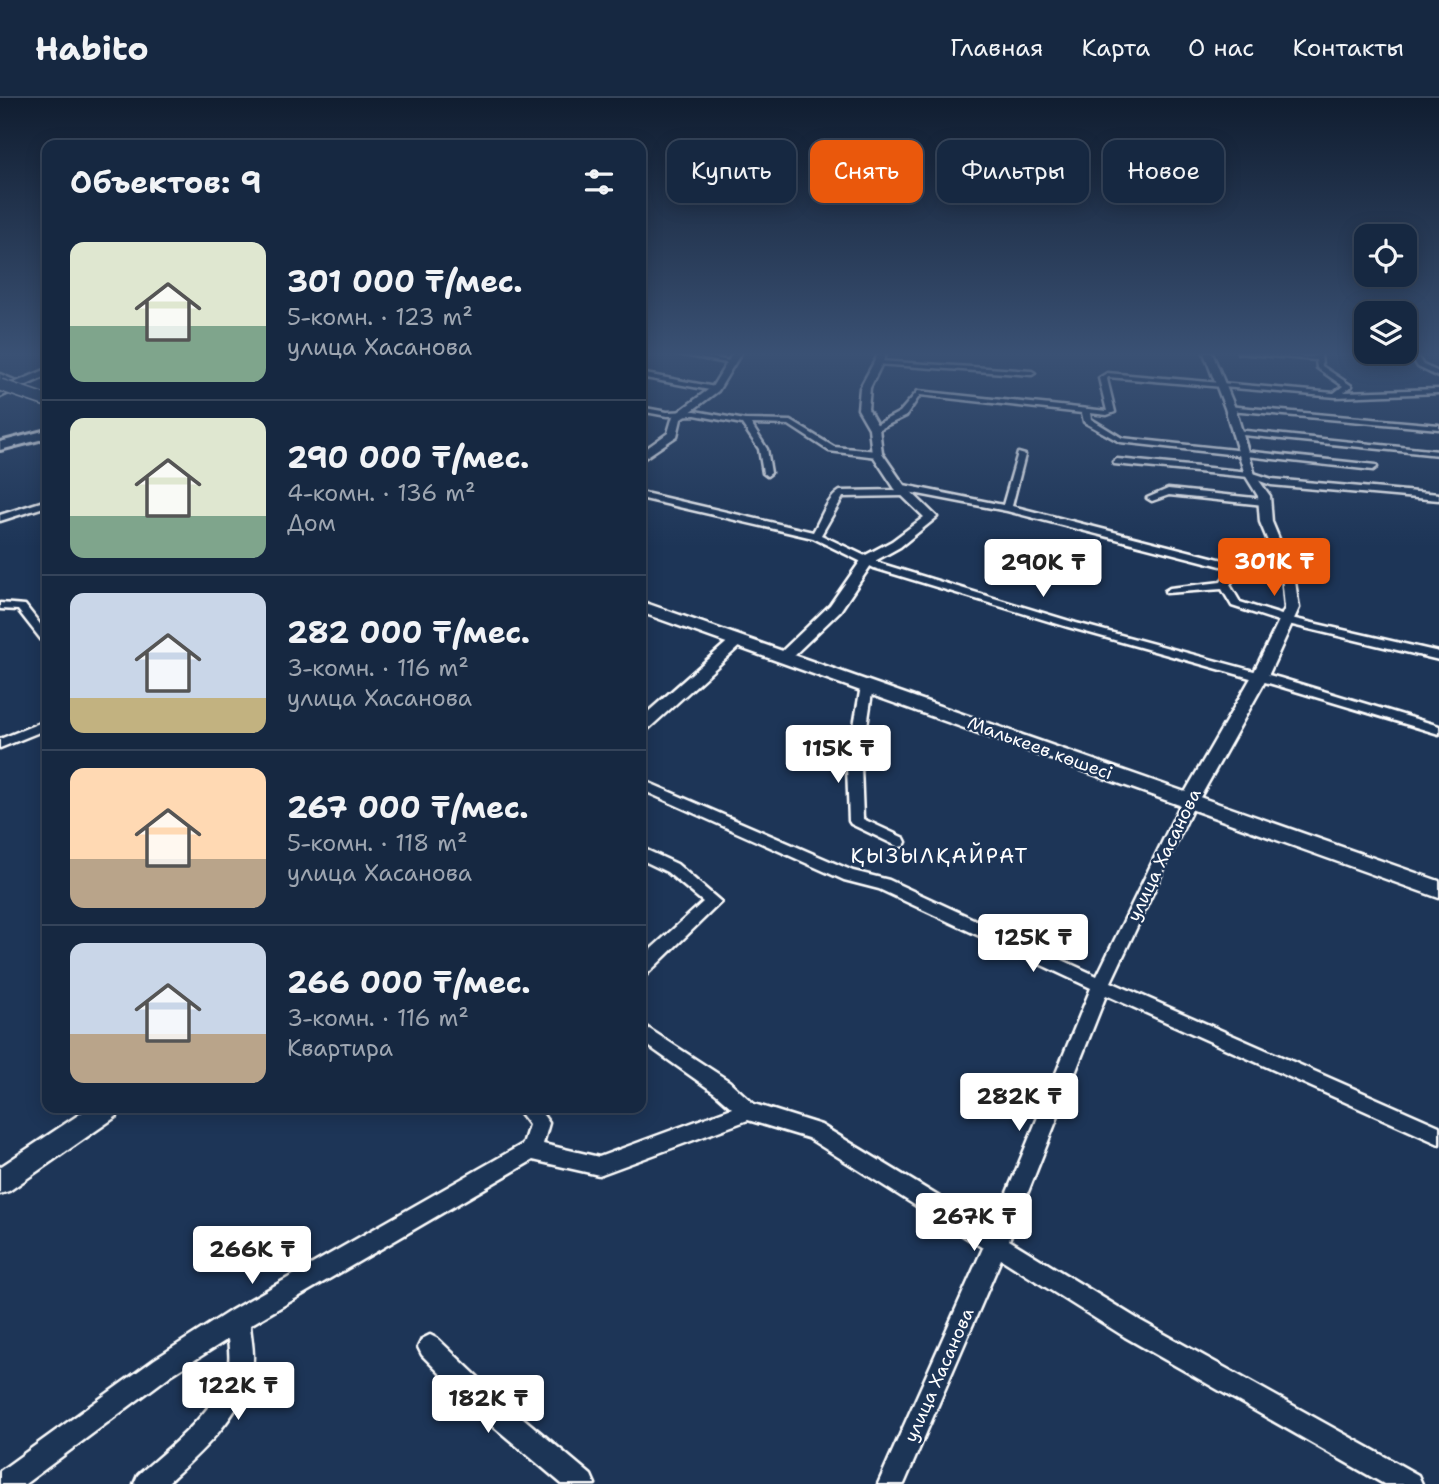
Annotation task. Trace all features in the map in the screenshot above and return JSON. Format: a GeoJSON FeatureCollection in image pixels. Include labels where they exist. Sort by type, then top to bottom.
{"type":"FeatureCollection","features":[{"type":"Feature","properties":{"kind":"highway"},"geometry":{"type":"LineString","coordinates":[[0,446],[42,435]]}},
{"type":"Feature","properties":{"kind":"main road","name":"Малькеев көшесі"},"geometry":{"type":"LineString","coordinates":[[646,608],[1439,890]]}},
{"type":"Feature","properties":{"kind":"street"},"geometry":{"type":"LineString","coordinates":[[646,454],[673,434],[680,418]]}},
{"type":"Feature","properties":{"kind":"street"},"geometry":{"type":"LineString","coordinates":[[715,418],[745,422],[791,423],[832,449],[877,454]]}},
{"type":"Feature","properties":{"kind":"street"},"geometry":{"type":"LineString","coordinates":[[784,657],[835,608],[868,559],[896,544],[930,517],[902,490],[877,454],[874,428],[868,418]]}},
{"type":"Feature","properties":{"kind":"street"},"geometry":{"type":"LineString","coordinates":[[874,428],[895,418]]}},
{"type":"Feature","properties":{"kind":"street"},"geometry":{"type":"LineString","coordinates":[[1091,418],[1121,440],[1373,467]]}},
{"type":"Feature","properties":{"kind":"street","name":"улица Хасанова"},"geometry":{"type":"LineString","coordinates":[[891,1484],[997,1242],[1101,985],[1189,801],[1288,621],[1292,608],[1288,575],[1266,522],[1264,496],[1251,475],[1232,418]]}},
{"type":"Feature","properties":{"kind":"street"},"geometry":{"type":"LineString","coordinates":[[1336,418],[1439,427]]}},
{"type":"Feature","properties":{"kind":"street"},"geometry":{"type":"LineString","coordinates":[[745,422],[764,449],[767,474]]}},
{"type":"Feature","properties":{"kind":"street"},"geometry":{"type":"LineString","coordinates":[[1236,432],[1439,453]]}},
{"type":"Feature","properties":{"kind":"street"},"geometry":{"type":"LineString","coordinates":[[1007,508],[1021,455]]}},
{"type":"Feature","properties":{"kind":"street"},"geometry":{"type":"LineString","coordinates":[[1117,462],[1251,475],[1271,482],[1439,497]]}},
{"type":"Feature","properties":{"kind":"street"},"geometry":{"type":"LineString","coordinates":[[816,536],[825,521],[829,506],[840,495],[902,490],[1007,508],[1235,566],[1226,585]]}},
{"type":"Feature","properties":{"kind":"street"},"geometry":{"type":"LineString","coordinates":[[1152,498],[1168,492],[1264,502]]}},
{"type":"Feature","properties":{"kind":"street"},"geometry":{"type":"LineString","coordinates":[[646,496],[816,536],[878,566],[1072,625],[1259,676],[1439,730]]}},
{"type":"Feature","properties":{"kind":"street"},"geometry":{"type":"LineString","coordinates":[[0,518],[42,505]]}},
{"type":"Feature","properties":{"kind":"street"},"geometry":{"type":"LineString","coordinates":[[1226,585],[1236,604],[1288,621],[1439,656]]}},
{"type":"Feature","properties":{"kind":"street"},"geometry":{"type":"LineString","coordinates":[[1170,591],[1226,585]]}},
{"type":"Feature","properties":{"kind":"street"},"geometry":{"type":"LineString","coordinates":[[0,606],[21,607],[42,634]]}},
{"type":"Feature","properties":{"kind":"street"},"geometry":{"type":"LineString","coordinates":[[646,723],[738,640]]}},
{"type":"Feature","properties":{"kind":"street"},"geometry":{"type":"LineString","coordinates":[[867,686],[854,766],[856,821],[899,842]]}},
{"type":"Feature","properties":{"kind":"street"},"geometry":{"type":"LineString","coordinates":[[0,744],[42,726]]}},
{"type":"Feature","properties":{"kind":"street"},"geometry":{"type":"LineString","coordinates":[[646,786],[849,876],[883,884],[1101,985],[1439,1135]]}},
{"type":"Feature","properties":{"kind":"street"},"geometry":{"type":"LineString","coordinates":[[646,855],[672,868],[713,902],[646,964]]}},
{"type":"Feature","properties":{"kind":"street"},"geometry":{"type":"LineString","coordinates":[[646,1034],[722,1087],[748,1111],[814,1131],[997,1242],[1133,1329],[1409,1484]]}},
{"type":"Feature","properties":{"kind":"street"},"geometry":{"type":"LineString","coordinates":[[4,1484],[163,1367],[237,1319],[531,1150],[599,1166],[748,1111]]}},
{"type":"Feature","properties":{"kind":"street"},"geometry":{"type":"LineString","coordinates":[[0,1182],[101,1113]]}},
{"type":"Feature","properties":{"kind":"street"},"geometry":{"type":"LineString","coordinates":[[530,1113],[539,1123],[531,1150]]}},
{"type":"Feature","properties":{"kind":"street"},"geometry":{"type":"LineString","coordinates":[[147,1484],[205,1427],[224,1402],[240,1371],[237,1319]]}},
{"type":"Feature","properties":{"kind":"street"},"geometry":{"type":"LineString","coordinates":[[430,1347],[495,1411],[582,1484]]}},
{"type":"Feature","properties":{"kind":"district","name":"ҚЫЗЫЛҚАЙРАТ"},"geometry":{"type":"Point","coordinates":[940,856]}}]}
